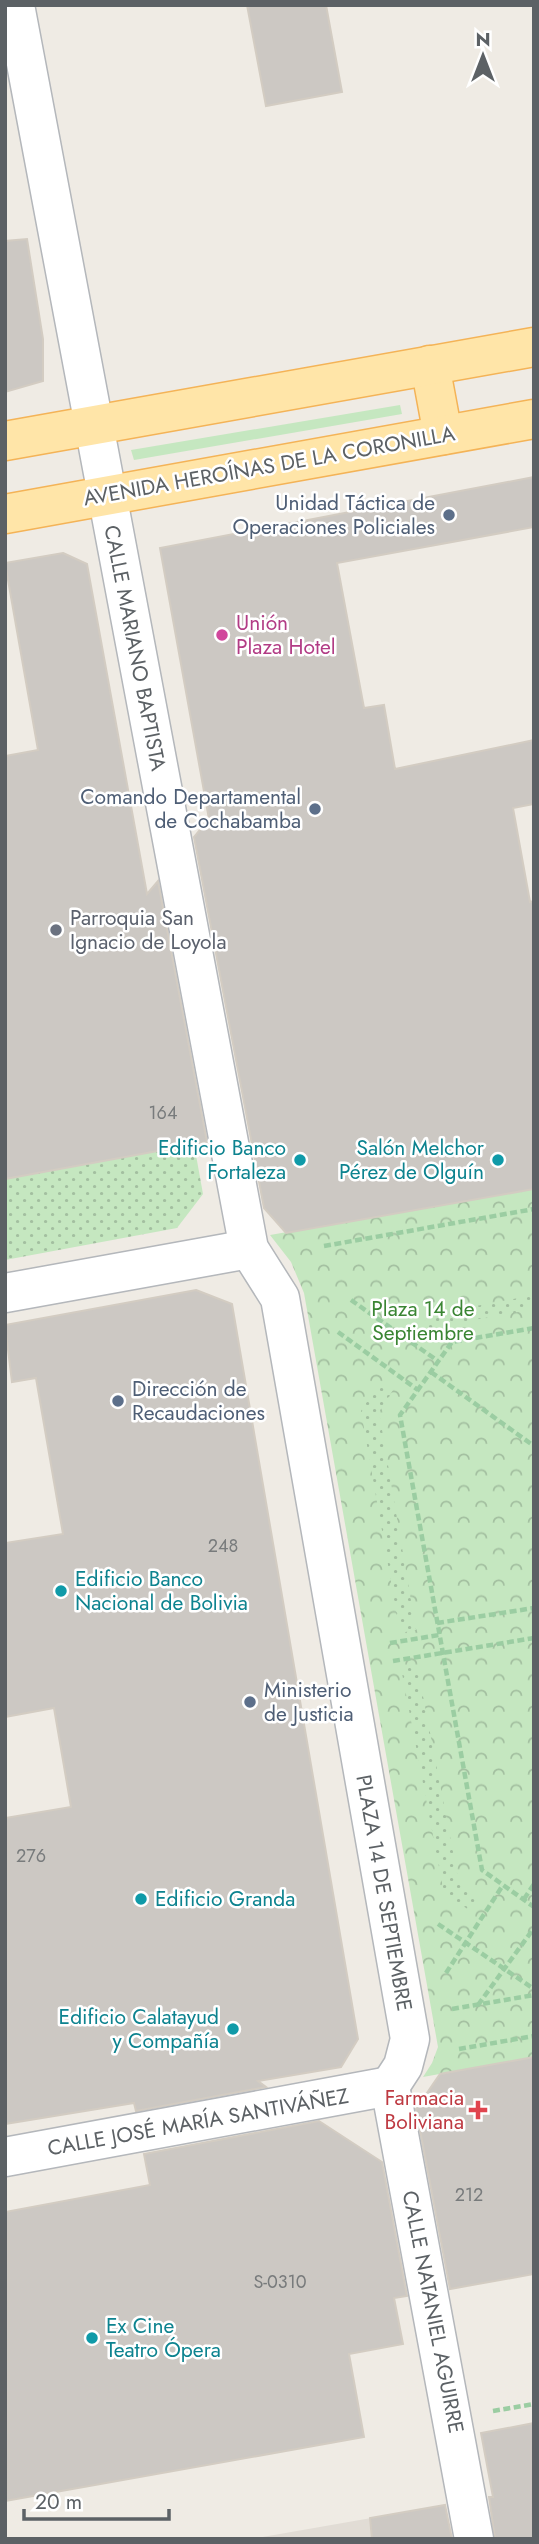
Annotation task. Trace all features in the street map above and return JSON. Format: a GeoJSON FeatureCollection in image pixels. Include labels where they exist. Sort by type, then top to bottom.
{"type":"FeatureCollection","features":[{"type":"Feature","properties":{"kind":"main road"},"geometry":{"type":"LineString","coordinates":[[5,441],[534,346]]}},
{"type":"Feature","properties":{"kind":"main road"},"geometry":{"type":"LineString","coordinates":[[430,365],[443,435]]}},
{"type":"Feature","properties":{"kind":"main road","name":"AVENIDA HEROÍNAS DE LA CORONILLA"},"geometry":{"type":"LineString","coordinates":[[5,514],[534,419]]}},
{"type":"Feature","properties":{"kind":"street","name":"CALLE MARIANO BAPTISTA"},"geometry":{"type":"LineString","coordinates":[[15,5],[249,1249]]}},
{"type":"Feature","properties":{"kind":"street"},"geometry":{"type":"LineString","coordinates":[[5,1293],[249,1249]]}},
{"type":"Feature","properties":{"kind":"street","name":"PLAZA 14 DE SEPTIEMBRE"},"geometry":{"type":"LineString","coordinates":[[249,1249],[279,1298],[410,2039],[403,2066],[390,2086]]}},
{"type":"Feature","properties":{"kind":"street","name":"CALLE JOSÉ MARÍA SANTIVÁÑEZ"},"geometry":{"type":"LineString","coordinates":[[5,2157],[390,2086]]}},
{"type":"Feature","properties":{"kind":"street","name":"CALLE NATANIEL AGUIRRE"},"geometry":{"type":"LineString","coordinates":[[390,2086],[474,2539]]}},
{"type":"Feature","properties":{"kind":"path"},"geometry":{"type":"LineString","coordinates":[[324,1246],[534,1209]]}},
{"type":"Feature","properties":{"kind":"path"},"geometry":{"type":"LineString","coordinates":[[351,1300],[438,1362]]}},
{"type":"Feature","properties":{"kind":"path"},"geometry":{"type":"LineString","coordinates":[[534,1328],[453,1342],[400,1415],[482,1870],[534,1907]]}},
{"type":"Feature","properties":{"kind":"path"},"geometry":{"type":"LineString","coordinates":[[338,1332],[418,1390]]}},
{"type":"Feature","properties":{"kind":"path"},"geometry":{"type":"LineString","coordinates":[[431,1372],[534,1446]]}},
{"type":"Feature","properties":{"kind":"path"},"geometry":{"type":"LineString","coordinates":[[437,1623],[534,1608]]}},
{"type":"Feature","properties":{"kind":"path"},"geometry":{"type":"LineString","coordinates":[[390,1643],[439,1635]]}},
{"type":"Feature","properties":{"kind":"path"},"geometry":{"type":"LineString","coordinates":[[393,1661],[534,1638]]}},
{"type":"Feature","properties":{"kind":"path"},"geometry":{"type":"LineString","coordinates":[[524,1899],[534,1884]]}},
{"type":"Feature","properties":{"kind":"path"},"geometry":{"type":"LineString","coordinates":[[446,1973],[503,1885]]}},
{"type":"Feature","properties":{"kind":"path"},"geometry":{"type":"LineString","coordinates":[[438,1924],[534,1989]]}},
{"type":"Feature","properties":{"kind":"path"},"geometry":{"type":"LineString","coordinates":[[478,2005],[534,1928]]}},
{"type":"Feature","properties":{"kind":"path"},"geometry":{"type":"LineString","coordinates":[[452,2009],[534,1995]]}},
{"type":"Feature","properties":{"kind":"path"},"geometry":{"type":"LineString","coordinates":[[459,2049],[534,2036]]}},
{"type":"Feature","properties":{"kind":"shaded area"},"geometry":{"type":"Polygon","coordinates":[[[440,2506],[446,2539],[251,2539],[440,2506]]]}},
{"type":"Feature","properties":{"kind":"green space"},"geometry":{"type":"Polygon","coordinates":[[[400,405],[402,414],[134,460],[131,450],[400,405]]]}},
{"type":"Feature","properties":{"kind":"green space"},"geometry":{"type":"Polygon","coordinates":[[[194,1144],[203,1194],[177,1228],[5,1260],[5,1179],[194,1144]]]}},
{"type":"Feature","properties":{"kind":"green space","name":"Plaza 14 de Septiembre"},"geometry":{"type":"Polygon","coordinates":[[[534,1189],[534,2057],[423,2077],[438,2047],[304,1293],[291,1262],[270,1235],[534,1189]]]}},
{"type":"Feature","properties":{"kind":"green space"},"geometry":{"type":"Polygon","coordinates":[[[534,1295],[534,1309],[435,1327],[423,1343],[414,1336],[429,1315],[534,1295]]]}},
{"type":"Feature","properties":{"kind":"green space"},"geometry":{"type":"Polygon","coordinates":[[[380,1381],[393,1390],[379,1412],[416,1630],[400,1633],[361,1411],[380,1381]]]}},
{"type":"Feature","properties":{"kind":"green space"},"geometry":{"type":"Polygon","coordinates":[[[417,1665],[459,1883],[480,1898],[469,1910],[444,1893],[401,1668],[417,1665]]]}},
{"type":"Feature","properties":{"kind":"building"},"geometry":{"type":"Polygon","coordinates":[[[247,5],[326,5],[342,92],[266,106],[247,5]]]}},
{"type":"Feature","properties":{"kind":"building"},"geometry":{"type":"Polygon","coordinates":[[[27,239],[43,339],[43,381],[5,392],[5,241],[27,239]]]}},
{"type":"Feature","properties":{"kind":"building"},"geometry":{"type":"Polygon","coordinates":[[[534,477],[534,527],[337,563],[364,708],[384,705],[395,769],[534,740],[534,804],[513,808],[530,902],[534,901],[534,1189],[286,1233],[264,1208],[194,837],[209,819],[160,548],[534,477]]]}},
{"type":"Feature","properties":{"kind":"building"},"geometry":{"type":"Polygon","coordinates":[[[63,553],[87,564],[147,894],[158,881],[207,1142],[5,1179],[5,756],[38,750],[5,563],[63,553]]]}},
{"type":"Feature","properties":{"kind":"building"},"geometry":{"type":"Polygon","coordinates":[[[196,1290],[232,1304],[358,2039],[341,2067],[258,2081],[266,2087],[136,2111],[134,2103],[5,2124],[5,1818],[71,1807],[54,1708],[5,1717],[5,1543],[63,1534],[36,1378],[12,1382],[5,1325],[196,1290]]]}},
{"type":"Feature","properties":{"kind":"building"},"geometry":{"type":"Polygon","coordinates":[[[534,2057],[534,2274],[450,2289],[416,2109],[440,2074],[534,2057]]]}},
{"type":"Feature","properties":{"kind":"building"},"geometry":{"type":"Polygon","coordinates":[[[319,2121],[382,2162],[407,2296],[394,2298],[403,2344],[349,2354],[364,2437],[5,2501],[5,2212],[150,2185],[144,2154],[319,2121]]]}},
{"type":"Feature","properties":{"kind":"building"},"geometry":{"type":"Polygon","coordinates":[[[534,2423],[534,2539],[495,2539],[489,2497],[493,2497],[481,2433],[534,2423]]]}},
{"type":"Feature","properties":{"kind":"building"},"geometry":{"type":"Polygon","coordinates":[[[445,2505],[452,2539],[372,2539],[370,2518],[445,2505]]]}},
{"type":"Feature","properties":{"kind":"place","name":"Unidad Táctica de Operaciones Policiales"},"geometry":{"type":"Point","coordinates":[449,515]}},
{"type":"Feature","properties":{"kind":"place","name":"Unión Plaza Hotel"},"geometry":{"type":"Point","coordinates":[222,635]}},
{"type":"Feature","properties":{"kind":"place","name":"Comando Departamental de Cochabamba"},"geometry":{"type":"Point","coordinates":[315,809]}},
{"type":"Feature","properties":{"kind":"place","name":"Parroquia San Ignacio de Loyola"},"geometry":{"type":"Point","coordinates":[56,930]}},
{"type":"Feature","properties":{"kind":"place","name":"Edificio Banco Fortaleza"},"geometry":{"type":"Point","coordinates":[300,1160]}},
{"type":"Feature","properties":{"kind":"place","name":"Salón Melchor Pérez de Olguín"},"geometry":{"type":"Point","coordinates":[498,1160]}},
{"type":"Feature","properties":{"kind":"place","name":"Dirección de Recaudaciones"},"geometry":{"type":"Point","coordinates":[118,1401]}},
{"type":"Feature","properties":{"kind":"place","name":"Edificio Banco Nacional de Bolivia"},"geometry":{"type":"Point","coordinates":[61,1591]}},
{"type":"Feature","properties":{"kind":"place","name":"Ministerio de Justicia"},"geometry":{"type":"Point","coordinates":[250,1702]}},
{"type":"Feature","properties":{"kind":"place","name":"Edificio Granda"},"geometry":{"type":"Point","coordinates":[141,1899]}},
{"type":"Feature","properties":{"kind":"place","name":"Edificio Calatayud y Compañía"},"geometry":{"type":"Point","coordinates":[233,2029]}},
{"type":"Feature","properties":{"kind":"place","name":"Farmacia Boliviana"},"geometry":{"type":"Point","coordinates":[478,2110]}},
{"type":"Feature","properties":{"kind":"place","name":"Ex Cine Teatro Ópera"},"geometry":{"type":"Point","coordinates":[92,2338]}}]}
